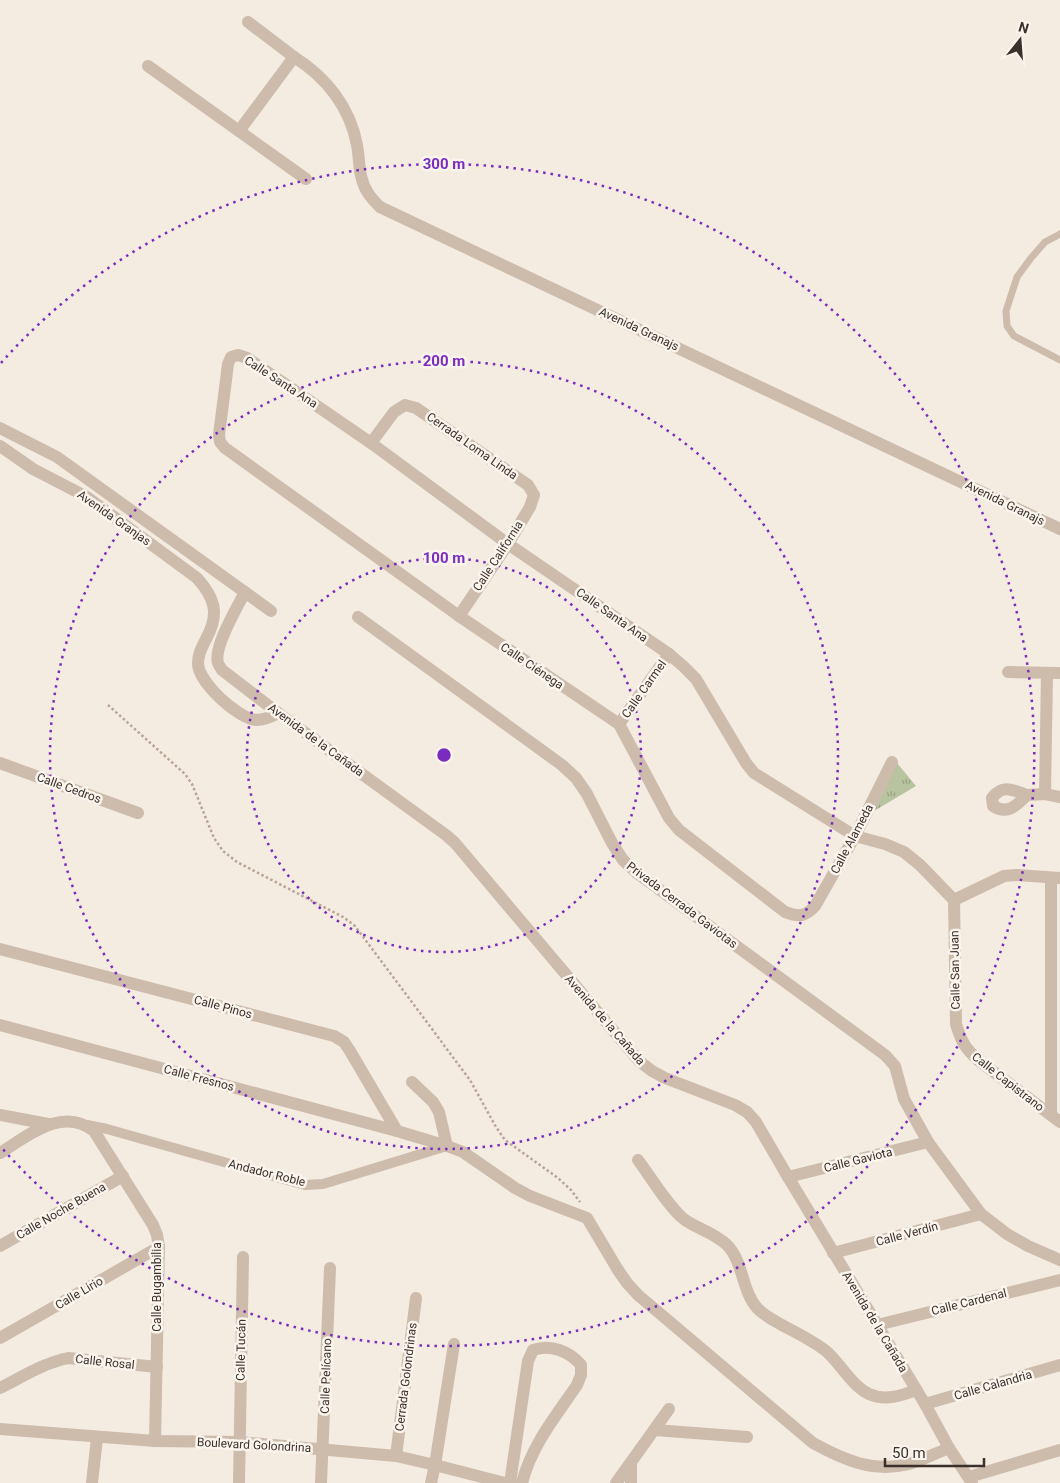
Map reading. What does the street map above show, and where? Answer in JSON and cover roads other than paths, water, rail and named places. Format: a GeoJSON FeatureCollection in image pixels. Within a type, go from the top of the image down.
{"type":"FeatureCollection","features":[{"type":"Feature","properties":{"kind":"street","name":"Avenida Granajs"},"geometry":{"type":"LineString","coordinates":[[248,22],[308,66],[332,88],[349,116],[357,144],[360,172],[367,192],[380,207],[1060,529]]}},
{"type":"Feature","properties":{"kind":"street"},"geometry":{"type":"LineString","coordinates":[[239,131],[294,57]]}},
{"type":"Feature","properties":{"kind":"street"},"geometry":{"type":"LineString","coordinates":[[148,66],[306,179]]}},
{"type":"Feature","properties":{"kind":"street","name":"Calle Santa Ana"},"geometry":{"type":"LineString","coordinates":[[220,442],[219,435],[228,364],[231,357],[238,355],[247,358],[371,443],[508,544],[669,654],[696,679],[746,763],[754,773],[855,836],[885,844],[904,852],[920,865],[954,900]]}},
{"type":"Feature","properties":{"kind":"street","name":"Cerrada Loma Linda"},"geometry":{"type":"LineString","coordinates":[[371,443],[394,412],[405,405],[416,408],[528,485],[534,495]]}},
{"type":"Feature","properties":{"kind":"street","name":"Avenida Granjas"},"geometry":{"type":"LineString","coordinates":[[0,428],[57,457],[272,611]]}},
{"type":"Feature","properties":{"kind":"street","name":"Calle Ciénega"},"geometry":{"type":"LineString","coordinates":[[220,442],[225,448],[459,616],[618,724],[669,818],[678,830],[785,912],[796,916],[808,914]]}},
{"type":"Feature","properties":{"kind":"street","name":"Avenida Granjas"},"geometry":{"type":"LineString","coordinates":[[0,446],[33,468],[88,497],[197,578],[208,590],[214,604],[217,634],[200,651],[198,663],[200,674],[208,685],[233,710],[243,716],[255,720],[267,719],[278,713]]}},
{"type":"Feature","properties":{"kind":"street"},"geometry":{"type":"LineString","coordinates":[[33,468],[44,449]]}},
{"type":"Feature","properties":{"kind":"street","name":"Calle California"},"geometry":{"type":"LineString","coordinates":[[459,616],[508,544],[530,507],[534,495]]}},
{"type":"Feature","properties":{"kind":"street","name":"Avenida de la Cañada"},"geometry":{"type":"LineString","coordinates":[[245,592],[217,634],[218,663],[222,670],[455,843],[639,1061],[652,1072],[735,1105],[747,1112],[763,1133],[925,1404],[949,1448],[970,1480]]}},
{"type":"Feature","properties":{"kind":"street","name":"Privada Cerrada Gaviotas"},"geometry":{"type":"LineString","coordinates":[[358,617],[562,765],[576,778],[587,794],[612,844],[623,860],[637,873],[885,1055],[895,1066],[904,1100],[928,1142],[981,1214],[1007,1234],[1028,1246],[1060,1260]]}},
{"type":"Feature","properties":{"kind":"street","name":"Calle Carmel"},"geometry":{"type":"LineString","coordinates":[[618,724],[669,654]]}},
{"type":"Feature","properties":{"kind":"street"},"geometry":{"type":"LineString","coordinates":[[1008,672],[1060,673]]}},
{"type":"Feature","properties":{"kind":"street"},"geometry":{"type":"LineString","coordinates":[[1044,794],[1047,673]]}},
{"type":"Feature","properties":{"kind":"street","name":"Calle Alameda"},"geometry":{"type":"LineString","coordinates":[[808,914],[815,906],[855,836],[892,762]]}},
{"type":"Feature","properties":{"kind":"street","name":"Calle Cedros"},"geometry":{"type":"LineString","coordinates":[[0,763],[138,813]]}},
{"type":"Feature","properties":{"kind":"street"},"geometry":{"type":"LineString","coordinates":[[1027,795],[1044,794],[1060,797]]}},
{"type":"Feature","properties":{"kind":"street"},"geometry":{"type":"LineString","coordinates":[[954,900],[1004,876],[1056,878],[1055,1118]]}},
{"type":"Feature","properties":{"kind":"street","name":"Calle San Juan"},"geometry":{"type":"LineString","coordinates":[[954,900],[956,1024],[960,1039]]}},
{"type":"Feature","properties":{"kind":"street","name":"Calle Pinos"},"geometry":{"type":"LineString","coordinates":[[0,949],[334,1036],[344,1042],[350,1051],[397,1131]]}},
{"type":"Feature","properties":{"kind":"street","name":"Calle Fresnos"},"geometry":{"type":"LineString","coordinates":[[0,1025],[397,1131],[464,1152],[515,1188],[530,1196],[587,1218],[627,1283],[638,1295],[813,1443],[835,1455],[859,1464],[885,1468],[910,1464],[949,1448]]}},
{"type":"Feature","properties":{"kind":"street","name":"Calle Capistrano"},"geometry":{"type":"LineString","coordinates":[[960,1039],[967,1050],[978,1060],[1055,1118]]}},
{"type":"Feature","properties":{"kind":"street"},"geometry":{"type":"LineString","coordinates":[[412,1082],[433,1102],[439,1112],[447,1146]]}},
{"type":"Feature","properties":{"kind":"street"},"geometry":{"type":"LineString","coordinates":[[0,1116],[48,1124],[75,1122],[86,1125]]}},
{"type":"Feature","properties":{"kind":"street"},"geometry":{"type":"LineString","coordinates":[[0,1153],[48,1124]]}},
{"type":"Feature","properties":{"kind":"street","name":"Andador Roble"},"geometry":{"type":"LineString","coordinates":[[86,1125],[305,1185],[323,1184],[447,1146]]}},
{"type":"Feature","properties":{"kind":"street","name":"Calle Bugambilia"},"geometry":{"type":"LineString","coordinates":[[86,1125],[94,1132],[123,1176],[153,1225],[157,1235],[159,1247],[155,1442]]}},
{"type":"Feature","properties":{"kind":"street","name":"Calle Gaviota"},"geometry":{"type":"LineString","coordinates":[[788,1177],[928,1142]]}},
{"type":"Feature","properties":{"kind":"street"},"geometry":{"type":"LineString","coordinates":[[638,1160],[675,1211],[685,1220],[718,1237],[727,1245],[734,1254],[749,1296],[758,1310],[827,1352],[868,1394],[897,1398],[916,1390]]}},
{"type":"Feature","properties":{"kind":"street","name":"Calle Noche Buena"},"geometry":{"type":"LineString","coordinates":[[0,1246],[123,1176]]}},
{"type":"Feature","properties":{"kind":"street","name":"Calle Verdín"},"geometry":{"type":"LineString","coordinates":[[833,1253],[981,1214]]}},
{"type":"Feature","properties":{"kind":"street","name":"Calle Lirio"},"geometry":{"type":"LineString","coordinates":[[0,1338],[159,1247]]}},
{"type":"Feature","properties":{"kind":"street","name":"Calle Tucán"},"geometry":{"type":"LineString","coordinates":[[239,1483],[243,1257]]}},
{"type":"Feature","properties":{"kind":"street","name":"Calle Pelícano"},"geometry":{"type":"LineString","coordinates":[[321,1483],[330,1268]]}},
{"type":"Feature","properties":{"kind":"street","name":"Calle Cardenal"},"geometry":{"type":"LineString","coordinates":[[877,1325],[1060,1280]]}},
{"type":"Feature","properties":{"kind":"street","name":"Cerrada Golondrinas"},"geometry":{"type":"LineString","coordinates":[[396,1456],[416,1298]]}},
{"type":"Feature","properties":{"kind":"street"},"geometry":{"type":"LineString","coordinates":[[431,1483],[436,1465],[454,1344]]}},
{"type":"Feature","properties":{"kind":"street"},"geometry":{"type":"LineString","coordinates":[[510,1483],[528,1360],[533,1350],[543,1347],[566,1352],[581,1365],[581,1375],[577,1385],[533,1451],[522,1483]]}},
{"type":"Feature","properties":{"kind":"street","name":"Calle Rosal"},"geometry":{"type":"LineString","coordinates":[[0,1388],[46,1364],[68,1358],[157,1367]]}},
{"type":"Feature","properties":{"kind":"street","name":"Calle Calandria"},"geometry":{"type":"LineString","coordinates":[[925,1404],[1060,1365]]}},
{"type":"Feature","properties":{"kind":"street"},"geometry":{"type":"LineString","coordinates":[[616,1483],[669,1409]]}},
{"type":"Feature","properties":{"kind":"street","name":"Boulevard Golondrina"},"geometry":{"type":"LineString","coordinates":[[0,1429],[155,1442],[240,1442],[323,1448],[396,1456],[505,1483]]}},
{"type":"Feature","properties":{"kind":"street"},"geometry":{"type":"LineString","coordinates":[[655,1430],[747,1437]]}},
{"type":"Feature","properties":{"kind":"street"},"geometry":{"type":"LineString","coordinates":[[92,1483],[97,1438]]}},
{"type":"Feature","properties":{"kind":"street"},"geometry":{"type":"LineString","coordinates":[[970,1480],[1060,1450]]}},
{"type":"Feature","properties":{"kind":"street"},"geometry":{"type":"LineString","coordinates":[[631,1464],[631,1483]]}},
{"type":"Feature","properties":{"kind":"lane"},"geometry":{"type":"LineString","coordinates":[[1060,234],[1045,242],[1017,277],[1006,311],[1007,326],[1014,336],[1060,360]]}}]}
